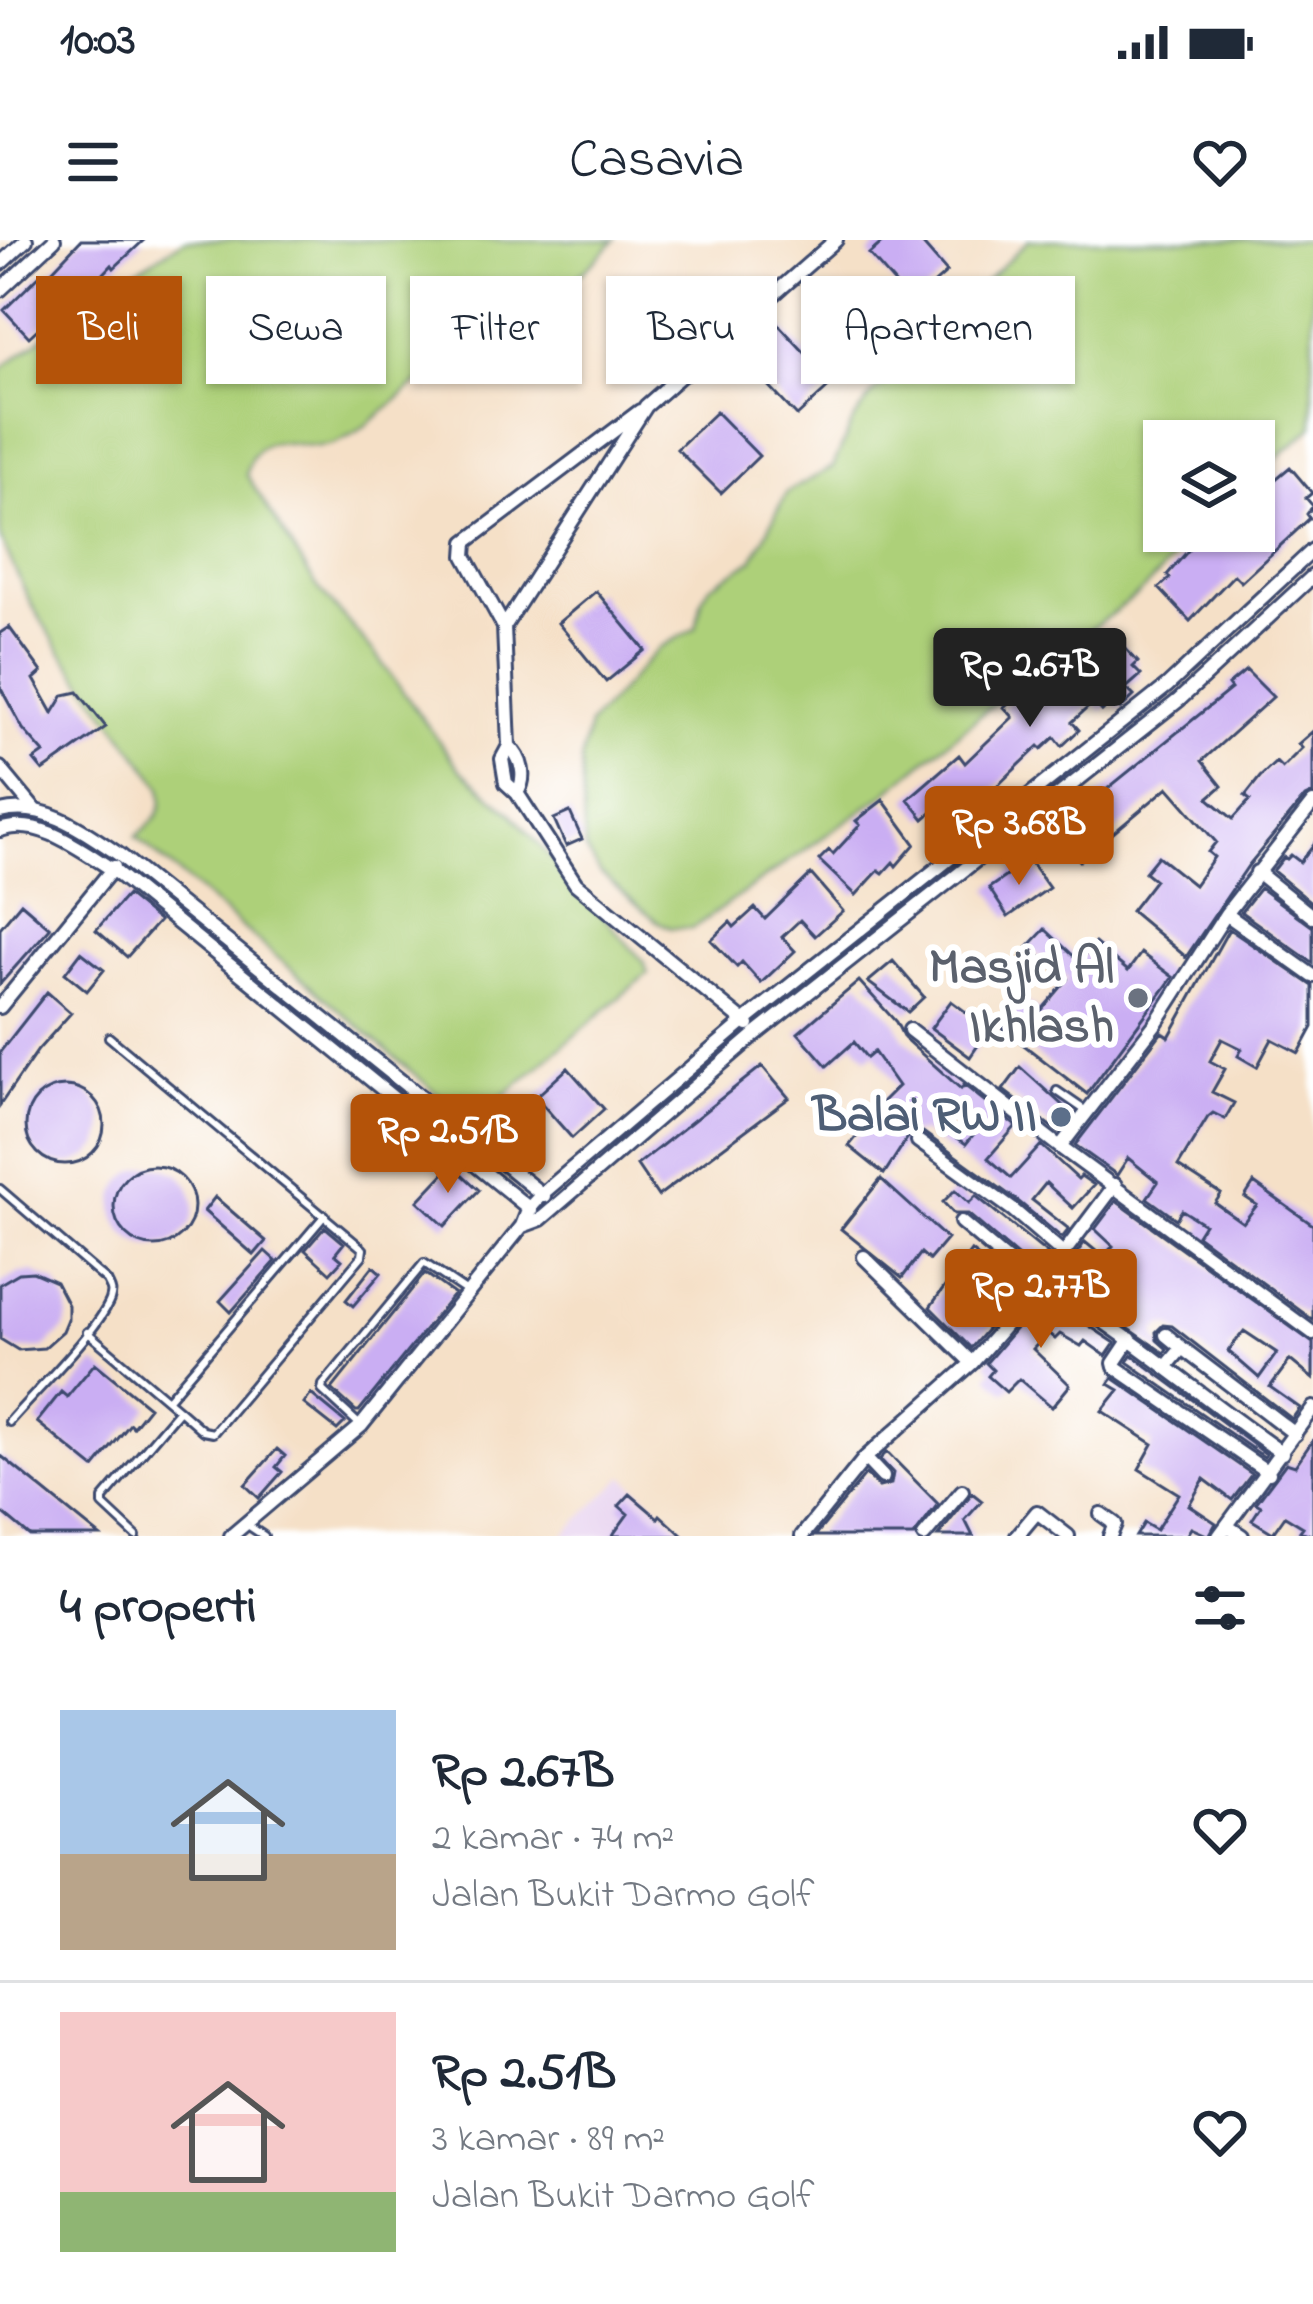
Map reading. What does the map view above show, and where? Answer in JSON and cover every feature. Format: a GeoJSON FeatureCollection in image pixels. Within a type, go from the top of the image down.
{"type":"FeatureCollection","features":[{"type":"Feature","properties":{"kind":"street"},"geometry":{"type":"LineString","coordinates":[[0,264],[26,240]]}},
{"type":"Feature","properties":{"kind":"street"},"geometry":{"type":"LineString","coordinates":[[0,290],[54,240]]}},
{"type":"Feature","properties":{"kind":"street"},"geometry":{"type":"LineString","coordinates":[[756,1034],[577,884],[506,783],[502,759],[509,746],[504,627],[465,556],[466,542],[646,406],[836,240]]}},
{"type":"Feature","properties":{"kind":"street"},"geometry":{"type":"LineString","coordinates":[[504,627],[646,406]]}},
{"type":"Feature","properties":{"kind":"street"},"geometry":{"type":"LineString","coordinates":[[231,1536],[362,1426],[470,1294],[542,1193],[745,1021],[1167,686],[1313,550]]}},
{"type":"Feature","properties":{"kind":"street"},"geometry":{"type":"LineString","coordinates":[[522,1226],[541,1219],[756,1034],[1179,700],[1313,576]]}},
{"type":"Feature","properties":{"kind":"street"},"geometry":{"type":"LineString","coordinates":[[0,768],[34,809]]}},
{"type":"Feature","properties":{"kind":"street"},"geometry":{"type":"LineString","coordinates":[[1060,1147],[1156,1023],[1226,914],[1313,803]]}},
{"type":"Feature","properties":{"kind":"street"},"geometry":{"type":"LineString","coordinates":[[0,812],[34,809],[67,822],[121,856],[555,1206]]}},
{"type":"Feature","properties":{"kind":"street"},"geometry":{"type":"LineString","coordinates":[[0,830],[27,826],[39,830],[112,870],[541,1219]]}},
{"type":"Feature","properties":{"kind":"street"},"geometry":{"type":"LineString","coordinates":[[0,1006],[121,856]]}},
{"type":"Feature","properties":{"kind":"street"},"geometry":{"type":"LineString","coordinates":[[1258,872],[1313,916]]}},
{"type":"Feature","properties":{"kind":"street"},"geometry":{"type":"LineString","coordinates":[[1226,914],[1313,976]]}},
{"type":"Feature","properties":{"kind":"street"},"geometry":{"type":"LineString","coordinates":[[910,1030],[1313,1333]]}},
{"type":"Feature","properties":{"kind":"street"},"geometry":{"type":"LineString","coordinates":[[918,1141],[1063,1253]]}},
{"type":"Feature","properties":{"kind":"street"},"geometry":{"type":"LineString","coordinates":[[802,1536],[865,1458],[972,1364],[1040,1285],[1115,1185]]}},
{"type":"Feature","properties":{"kind":"street"},"geometry":{"type":"LineString","coordinates":[[961,1222],[1040,1285],[1130,1340],[1282,1453]]}},
{"type":"Feature","properties":{"kind":"street"},"geometry":{"type":"LineString","coordinates":[[864,1257],[972,1364]]}},
{"type":"Feature","properties":{"kind":"street"},"geometry":{"type":"LineString","coordinates":[[1166,1335],[1295,1434]]}},
{"type":"Feature","properties":{"kind":"street"},"geometry":{"type":"LineString","coordinates":[[1130,1340],[1115,1367],[1269,1473]]}},
{"type":"Feature","properties":{"kind":"street"},"geometry":{"type":"LineString","coordinates":[[1166,1367],[1182,1348]]}},
{"type":"Feature","properties":{"kind":"street"},"geometry":{"type":"LineString","coordinates":[[1242,1536],[1223,1531],[1313,1408]]}},
{"type":"Feature","properties":{"kind":"street"},"geometry":{"type":"LineString","coordinates":[[865,1458],[883,1477]]}},
{"type":"Feature","properties":{"kind":"street"},"geometry":{"type":"LineString","coordinates":[[924,1536],[962,1491]]}},
{"type":"Feature","properties":{"kind":"street"},"geometry":{"type":"LineString","coordinates":[[1017,1536],[1033,1514],[1040,1513],[1068,1536]]}},
{"type":"Feature","properties":{"kind":"street"},"geometry":{"type":"LineString","coordinates":[[1101,1514],[1114,1524],[1110,1536]]}},
{"type":"Feature","properties":{"kind":"lane"},"geometry":{"type":"LineString","coordinates":[[87,1332],[203,1431],[213,1433],[362,1256],[362,1245],[109,1037]]}},
{"type":"Feature","properties":{"kind":"lane"},"geometry":{"type":"LineString","coordinates":[[1057,1091],[1086,1112]]}},
{"type":"Feature","properties":{"kind":"lane"},"geometry":{"type":"LineString","coordinates":[[0,1189],[107,1281],[112,1292],[87,1332],[9,1422]]}},
{"type":"Feature","properties":{"kind":"lane"},"geometry":{"type":"LineString","coordinates":[[168,1399],[325,1215]]}},
{"type":"Feature","properties":{"kind":"lane"},"geometry":{"type":"LineString","coordinates":[[362,1426],[322,1390],[337,1367],[424,1263],[470,1294]]}},
{"type":"Feature","properties":{"kind":"lane"},"geometry":{"type":"LineString","coordinates":[[136,1536],[103,1499],[179,1409]]}},
{"type":"Feature","properties":{"kind":"lane"},"geometry":{"type":"LineString","coordinates":[[246,1524],[264,1536]]}},
{"type":"Feature","properties":{"kind":"shaded area"},"geometry":{"type":"Polygon","coordinates":[[[624,1476],[691,1536],[562,1536],[624,1476]]]}},
{"type":"Feature","properties":{"kind":"green space"},"geometry":{"type":"Polygon","coordinates":[[[184,240],[615,240],[578,276],[410,276],[410,384],[418,384],[338,442],[261,447],[246,474],[316,585],[376,655],[460,770],[511,813],[643,961],[648,973],[472,1123],[136,837],[158,815],[161,786],[61,652],[30,602],[0,538],[0,369],[36,343],[36,384],[182,384],[182,276],[128,276],[184,240]]]}},
{"type":"Feature","properties":{"kind":"green space"},"geometry":{"type":"Polygon","coordinates":[[[1029,240],[1313,240],[1313,427],[1275,460],[1275,420],[1143,420],[1143,552],[1180,552],[1141,592],[1030,674],[882,796],[693,928],[671,928],[657,921],[601,874],[585,848],[581,761],[589,725],[659,648],[696,628],[710,586],[753,560],[787,492],[833,467],[853,421],[885,384],[1075,384],[1075,276],[992,276],[1029,240]]]}},
{"type":"Feature","properties":{"kind":"building"},"geometry":{"type":"Polygon","coordinates":[[[81,240],[144,240],[102,276],[47,276],[81,240]]]}},
{"type":"Feature","properties":{"kind":"building"},"geometry":{"type":"Polygon","coordinates":[[[885,240],[919,240],[947,272],[942,276],[888,276],[869,254],[885,240]]]}},
{"type":"Feature","properties":{"kind":"building"},"geometry":{"type":"Polygon","coordinates":[[[36,279],[36,330],[29,337],[4,310],[36,279]]]}},
{"type":"Feature","properties":{"kind":"building"},"geometry":{"type":"Polygon","coordinates":[[[777,325],[801,349],[801,384],[832,384],[797,416],[767,384],[777,384],[777,325]]]}},
{"type":"Feature","properties":{"kind":"building"},"geometry":{"type":"Polygon","coordinates":[[[716,412],[759,456],[721,493],[677,449],[716,412]]]}},
{"type":"Feature","properties":{"kind":"building"},"geometry":{"type":"Polygon","coordinates":[[[1290,467],[1312,493],[1306,498],[1313,506],[1307,514],[1310,518],[1275,550],[1275,480],[1290,467]]]}},
{"type":"Feature","properties":{"kind":"building"},"geometry":{"type":"Polygon","coordinates":[[[1187,552],[1273,552],[1241,582],[1234,575],[1190,621],[1159,588],[1170,578],[1167,575],[1187,552]]]}},
{"type":"Feature","properties":{"kind":"building"},"geometry":{"type":"Polygon","coordinates":[[[596,591],[645,650],[606,682],[558,623],[596,591]]]}},
{"type":"Feature","properties":{"kind":"building"},"geometry":{"type":"Polygon","coordinates":[[[9,627],[42,672],[34,679],[53,713],[64,695],[78,692],[106,727],[43,771],[34,760],[44,753],[23,729],[0,687],[0,633],[9,627]]]}},
{"type":"Feature","properties":{"kind":"building"},"geometry":{"type":"Polygon","coordinates":[[[1108,630],[1138,662],[1133,667],[1141,675],[1126,688],[1134,696],[1120,709],[1113,701],[1102,711],[1094,702],[1072,722],[1079,730],[1062,746],[1055,737],[1042,749],[1039,746],[991,792],[1000,803],[964,834],[939,806],[924,819],[908,799],[959,755],[965,763],[1013,717],[1004,707],[1050,665],[1059,675],[1108,630]]]}},
{"type":"Feature","properties":{"kind":"building"},"geometry":{"type":"Polygon","coordinates":[[[1246,670],[1273,697],[1202,761],[1222,786],[1208,798],[1233,819],[1250,800],[1245,796],[1260,777],[1276,762],[1282,768],[1313,731],[1313,793],[1248,866],[1186,957],[1131,911],[1155,880],[1145,872],[1158,856],[1194,885],[1214,857],[1208,852],[1216,842],[1168,787],[1080,861],[1059,837],[1094,806],[1091,802],[1231,689],[1228,685],[1246,670]]]}},
{"type":"Feature","properties":{"kind":"building"},"geometry":{"type":"Polygon","coordinates":[[[883,800],[915,844],[896,866],[893,862],[883,873],[879,870],[856,895],[819,860],[829,850],[833,854],[860,825],[856,821],[883,800]]]}},
{"type":"Feature","properties":{"kind":"building"},"geometry":{"type":"Polygon","coordinates":[[[570,812],[582,839],[566,846],[554,819],[570,812]]]}},
{"type":"Feature","properties":{"kind":"building"},"geometry":{"type":"Polygon","coordinates":[[[1313,845],[1313,904],[1273,871],[1284,857],[1291,855],[1300,862],[1313,845]]]}},
{"type":"Feature","properties":{"kind":"building"},"geometry":{"type":"Polygon","coordinates":[[[1029,860],[1049,888],[1008,917],[989,888],[1029,860]]]}},
{"type":"Feature","properties":{"kind":"building"},"geometry":{"type":"Polygon","coordinates":[[[811,874],[843,911],[815,936],[800,920],[782,937],[795,951],[761,983],[711,940],[755,908],[765,919],[811,874]]]}},
{"type":"Feature","properties":{"kind":"building"},"geometry":{"type":"Polygon","coordinates":[[[1260,888],[1313,927],[1313,963],[1241,912],[1260,888]]]}},
{"type":"Feature","properties":{"kind":"building"},"geometry":{"type":"Polygon","coordinates":[[[127,895],[159,921],[127,957],[96,930],[127,895]]]}},
{"type":"Feature","properties":{"kind":"building"},"geometry":{"type":"Polygon","coordinates":[[[21,903],[50,928],[0,984],[0,928],[21,903]]]}},
{"type":"Feature","properties":{"kind":"building"},"geometry":{"type":"Polygon","coordinates":[[[1045,929],[1079,961],[1095,943],[1128,971],[1141,953],[1173,977],[1087,1094],[1002,1028],[1023,1000],[1040,1012],[1068,979],[1028,947],[1045,929]]]}},
{"type":"Feature","properties":{"kind":"building"},"geometry":{"type":"Polygon","coordinates":[[[1229,929],[1313,986],[1313,1027],[1299,1053],[1272,1039],[1257,1067],[1238,1056],[1242,1049],[1222,1039],[1210,1061],[1225,1069],[1212,1092],[1234,1103],[1225,1119],[1213,1113],[1208,1117],[1178,1166],[1221,1194],[1215,1203],[1243,1223],[1257,1205],[1245,1197],[1254,1183],[1313,1225],[1313,1320],[1197,1235],[1204,1224],[1182,1210],[1176,1219],[1147,1198],[1158,1182],[1128,1158],[1117,1175],[1075,1145],[1162,1032],[1169,1037],[1229,929]]]}},
{"type":"Feature","properties":{"kind":"building"},"geometry":{"type":"Polygon","coordinates":[[[81,952],[104,970],[87,991],[65,973],[81,952]]]}},
{"type":"Feature","properties":{"kind":"building"},"geometry":{"type":"Polygon","coordinates":[[[893,961],[924,997],[908,1012],[868,982],[893,961]]]}},
{"type":"Feature","properties":{"kind":"building"},"geometry":{"type":"Polygon","coordinates":[[[859,981],[896,1022],[904,1038],[961,1089],[964,1085],[1016,1126],[988,1158],[1011,1178],[1041,1145],[1078,1179],[1081,1176],[1094,1185],[1073,1208],[1046,1183],[1032,1200],[1069,1229],[1062,1238],[923,1132],[910,1134],[884,1174],[849,1146],[868,1123],[861,1117],[875,1100],[880,1104],[898,1086],[874,1052],[867,1058],[854,1042],[827,1066],[798,1033],[859,981]],[[960,1107],[941,1126],[966,1144],[981,1125],[960,1107]]]}},
{"type":"Feature","properties":{"kind":"building"},"geometry":{"type":"Polygon","coordinates":[[[47,992],[71,1013],[0,1105],[0,1052],[47,992]]]}},
{"type":"Feature","properties":{"kind":"building"},"geometry":{"type":"Polygon","coordinates":[[[951,1001],[989,1029],[970,1057],[931,1028],[951,1001]]]}},
{"type":"Feature","properties":{"kind":"building"},"geometry":{"type":"Polygon","coordinates":[[[762,1066],[789,1098],[658,1196],[637,1165],[762,1066]]]}},
{"type":"Feature","properties":{"kind":"building"},"geometry":{"type":"Polygon","coordinates":[[[1020,1067],[1072,1114],[1058,1132],[1003,1090],[1020,1067]]]}},
{"type":"Feature","properties":{"kind":"building"},"geometry":{"type":"Polygon","coordinates":[[[568,1068],[604,1109],[572,1138],[536,1097],[568,1068]]]}},
{"type":"Feature","properties":{"kind":"building"},"geometry":{"type":"Polygon","coordinates":[[[65,1086],[93,1097],[104,1125],[93,1153],[65,1164],[37,1153],[26,1125],[37,1097],[65,1086]]]}},
{"type":"Feature","properties":{"kind":"building"},"geometry":{"type":"Polygon","coordinates":[[[452,1165],[479,1190],[445,1226],[418,1201],[452,1165]]]}},
{"type":"Feature","properties":{"kind":"building"},"geometry":{"type":"Polygon","coordinates":[[[154,1166],[182,1178],[194,1206],[182,1234],[154,1246],[126,1234],[114,1206],[126,1178],[154,1166]]]}},
{"type":"Feature","properties":{"kind":"building"},"geometry":{"type":"Polygon","coordinates":[[[881,1179],[947,1239],[929,1260],[921,1253],[902,1278],[841,1229],[881,1179]]]}},
{"type":"Feature","properties":{"kind":"building"},"geometry":{"type":"Polygon","coordinates":[[[955,1190],[969,1203],[976,1196],[1049,1255],[1036,1272],[968,1214],[954,1214],[943,1202],[955,1190]]]}},
{"type":"Feature","properties":{"kind":"building"},"geometry":{"type":"Polygon","coordinates":[[[215,1197],[266,1241],[254,1255],[204,1211],[215,1197]]]}},
{"type":"Feature","properties":{"kind":"building"},"geometry":{"type":"Polygon","coordinates":[[[1116,1201],[1313,1343],[1313,1379],[1290,1360],[1270,1387],[1300,1408],[1292,1419],[1172,1326],[1163,1325],[1156,1332],[1167,1349],[1164,1353],[1057,1279],[1085,1242],[1103,1257],[1113,1246],[1095,1229],[1116,1201]],[[1244,1331],[1228,1351],[1259,1378],[1277,1353],[1244,1331]]]}},
{"type":"Feature","properties":{"kind":"building"},"geometry":{"type":"Polygon","coordinates":[[[325,1227],[344,1243],[335,1254],[342,1260],[330,1273],[305,1250],[325,1227]]]}},
{"type":"Feature","properties":{"kind":"building"},"geometry":{"type":"Polygon","coordinates":[[[265,1251],[276,1261],[231,1312],[220,1301],[265,1251]]]}},
{"type":"Feature","properties":{"kind":"building"},"geometry":{"type":"Polygon","coordinates":[[[971,1251],[1023,1288],[971,1348],[930,1307],[971,1251]]]}},
{"type":"Feature","properties":{"kind":"building"},"geometry":{"type":"Polygon","coordinates":[[[373,1266],[381,1273],[353,1306],[346,1300],[373,1266]]]}},
{"type":"Feature","properties":{"kind":"building"},"geometry":{"type":"Polygon","coordinates":[[[33,1272],[56,1282],[68,1305],[68,1319],[63,1331],[44,1348],[18,1350],[0,1339],[0,1284],[19,1273],[33,1272]]]}},
{"type":"Feature","properties":{"kind":"building"},"geometry":{"type":"Polygon","coordinates":[[[425,1273],[454,1294],[356,1411],[332,1389],[425,1273]]]}},
{"type":"Feature","properties":{"kind":"building"},"geometry":{"type":"Polygon","coordinates":[[[1044,1296],[1115,1343],[1106,1356],[1085,1341],[1081,1346],[1048,1333],[1033,1349],[1070,1385],[1052,1407],[1019,1379],[1006,1392],[988,1376],[993,1370],[986,1363],[1044,1296]]]}},
{"type":"Feature","properties":{"kind":"building"},"geometry":{"type":"Polygon","coordinates":[[[1132,1355],[1266,1454],[1264,1457],[1127,1362],[1132,1355]]]}},
{"type":"Feature","properties":{"kind":"building"},"geometry":{"type":"Polygon","coordinates":[[[95,1363],[149,1407],[94,1468],[37,1422],[61,1392],[67,1397],[95,1363]]]}},
{"type":"Feature","properties":{"kind":"building"},"geometry":{"type":"Polygon","coordinates":[[[1113,1378],[1252,1474],[1232,1500],[1204,1479],[1189,1505],[1216,1523],[1209,1536],[1191,1528],[1186,1536],[1136,1536],[1144,1523],[1156,1530],[1179,1494],[1139,1469],[1153,1444],[1102,1411],[1119,1390],[1109,1384],[1113,1378]]]}},
{"type":"Feature","properties":{"kind":"building"},"geometry":{"type":"Polygon","coordinates":[[[311,1394],[345,1422],[337,1430],[304,1404],[311,1394]]]}},
{"type":"Feature","properties":{"kind":"building"},"geometry":{"type":"Polygon","coordinates":[[[1313,1440],[1313,1536],[1285,1516],[1273,1533],[1252,1520],[1261,1506],[1256,1503],[1286,1463],[1295,1466],[1313,1440]]]}},
{"type":"Feature","properties":{"kind":"building"},"geometry":{"type":"Polygon","coordinates":[[[277,1449],[285,1456],[276,1467],[282,1472],[259,1498],[245,1485],[277,1449]]]}},
{"type":"Feature","properties":{"kind":"building"},"geometry":{"type":"Polygon","coordinates":[[[887,1452],[938,1504],[914,1536],[815,1536],[866,1474],[879,1487],[891,1484],[893,1473],[880,1459],[887,1452]]]}},
{"type":"Feature","properties":{"kind":"building"},"geometry":{"type":"Polygon","coordinates":[[[0,1455],[100,1536],[30,1536],[0,1511],[0,1455]]]}},
{"type":"Feature","properties":{"kind":"building"},"geometry":{"type":"Polygon","coordinates":[[[972,1493],[982,1501],[965,1520],[973,1536],[938,1536],[972,1493]]]}},
{"type":"Feature","properties":{"kind":"building"},"geometry":{"type":"Polygon","coordinates":[[[630,1494],[683,1536],[612,1536],[628,1514],[619,1506],[630,1494]]]}},
{"type":"Feature","properties":{"kind":"place","name":"Masjid Al Ikhlash"},"geometry":{"type":"Point","coordinates":[1138,998]}},
{"type":"Feature","properties":{"kind":"place","name":"Balai RW II"},"geometry":{"type":"Point","coordinates":[1061,1117]}}]}
